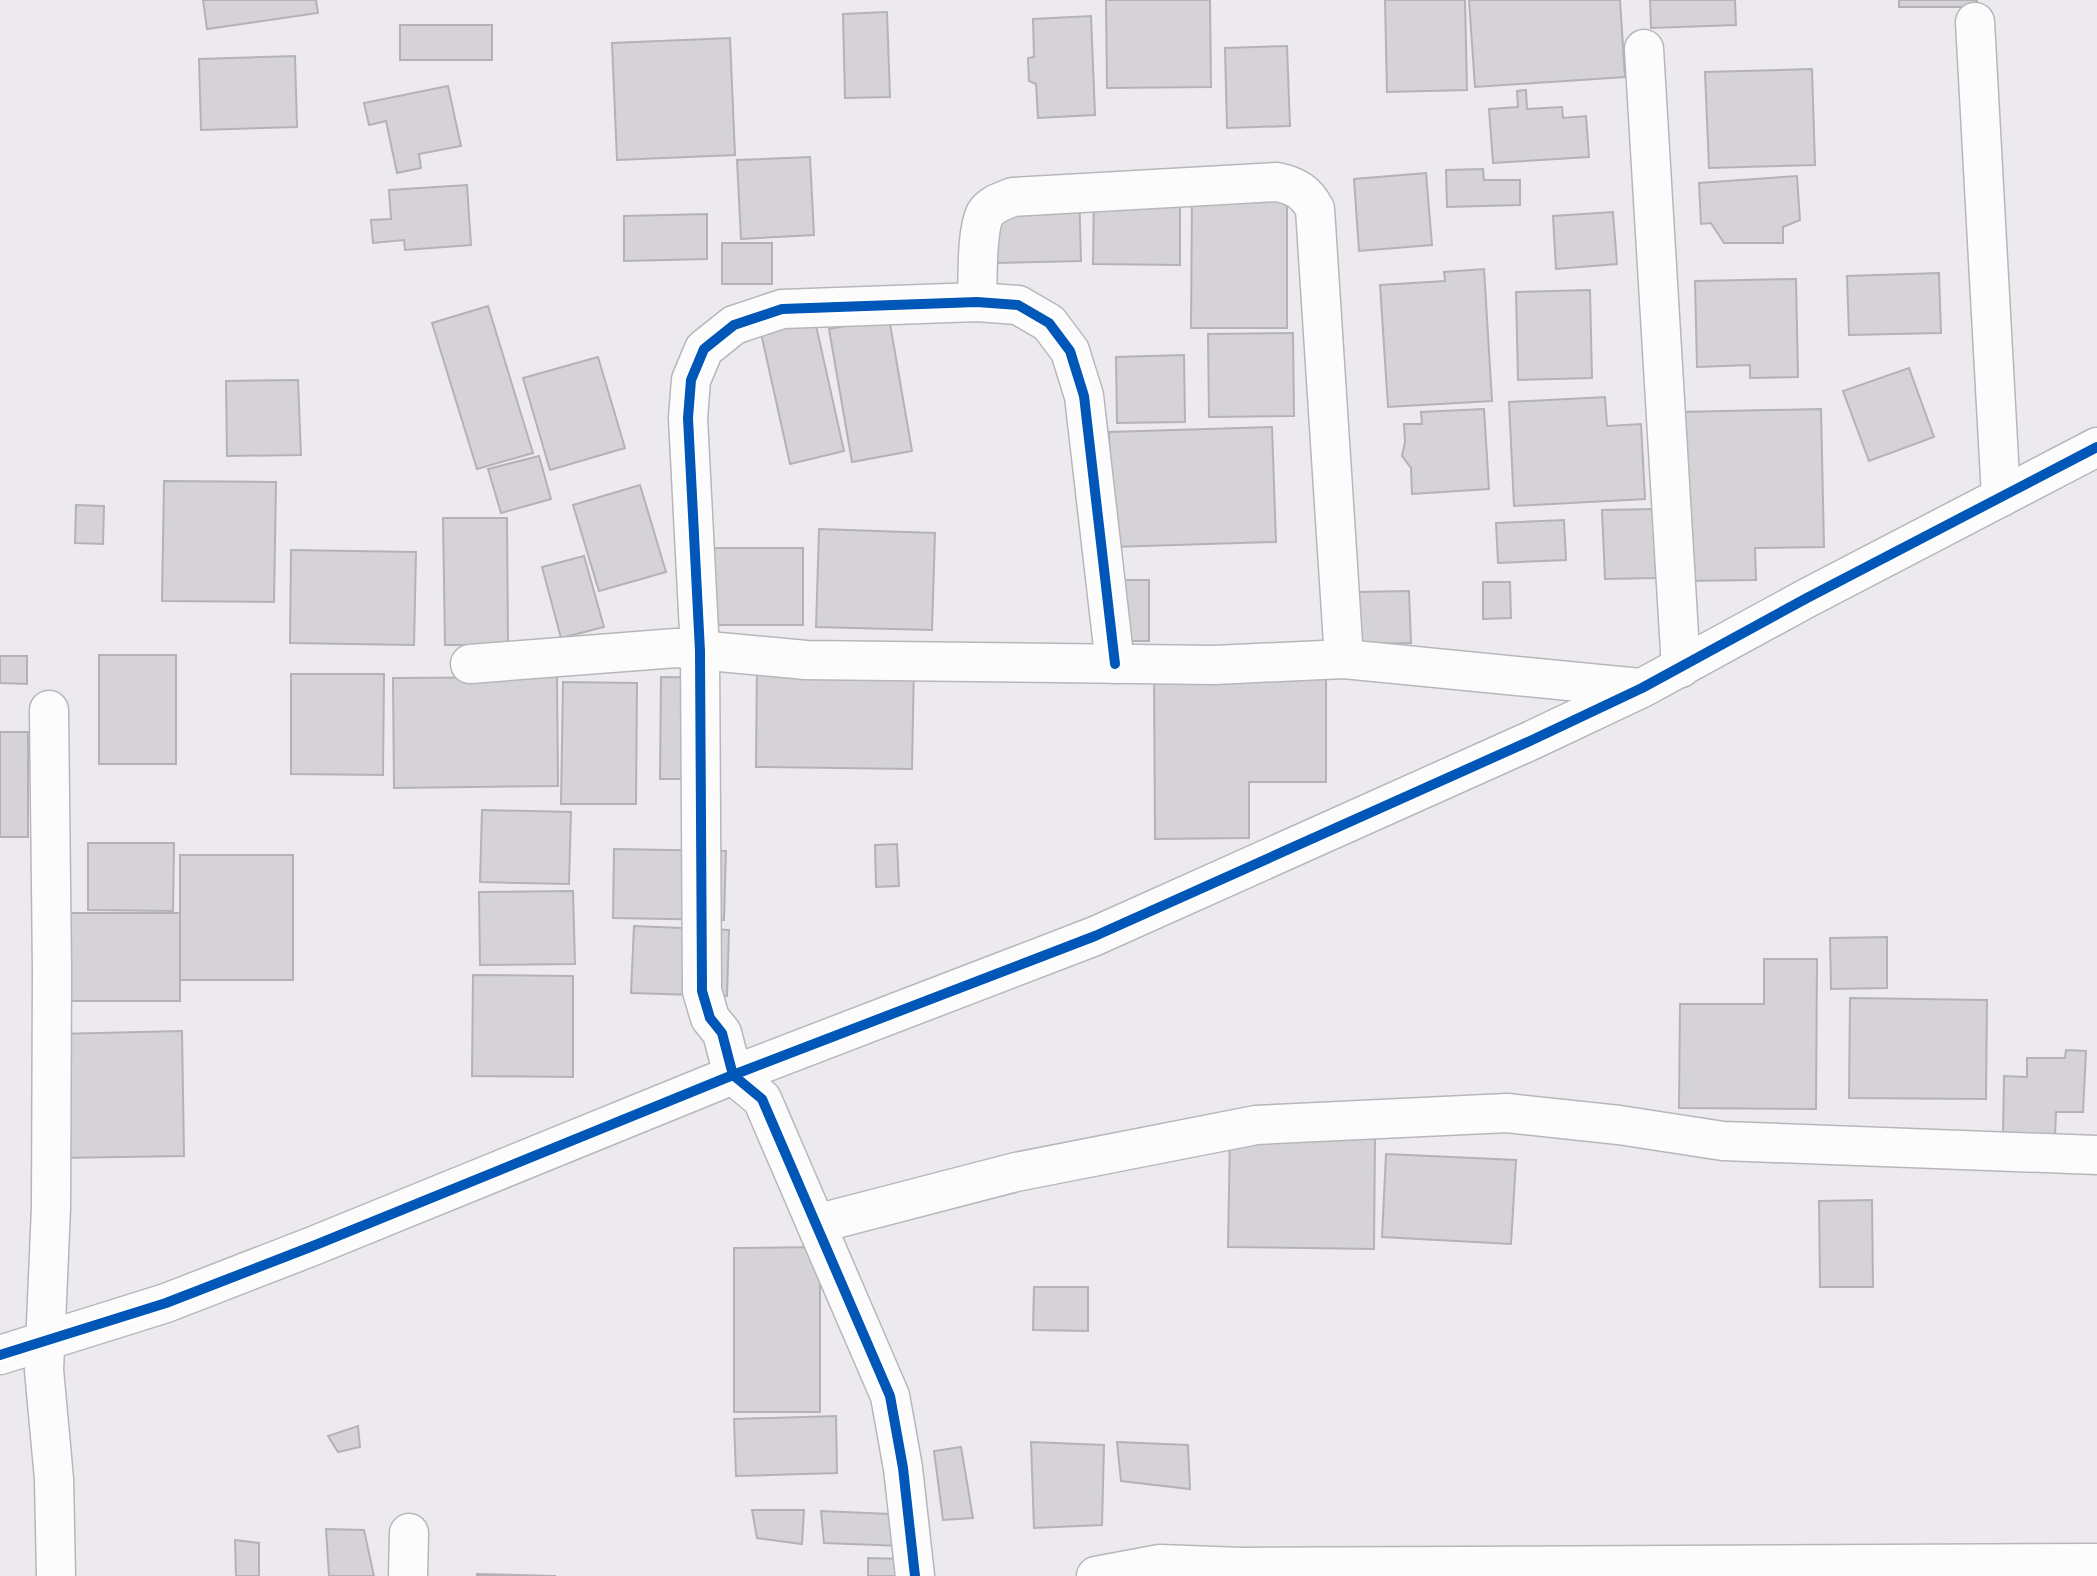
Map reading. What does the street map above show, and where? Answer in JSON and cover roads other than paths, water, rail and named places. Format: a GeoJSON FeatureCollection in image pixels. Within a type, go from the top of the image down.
{"type":"FeatureCollection","features":[{"type":"Feature","properties":{"kind":"street"},"geometry":{"type":"LineString","coordinates":[[1975,22],[2001,497]]}},
{"type":"Feature","properties":{"kind":"street"},"geometry":{"type":"LineString","coordinates":[[1644,49],[1681,668]]}},
{"type":"Feature","properties":{"kind":"street"},"geometry":{"type":"LineString","coordinates":[[976,302],[980,230],[985,213],[996,203],[1013,197],[1277,182],[1308,194],[1315,209],[1344,659]]}},
{"type":"Feature","properties":{"kind":"street"},"geometry":{"type":"LineString","coordinates":[[915,1576],[903,1468],[890,1396],[762,1099],[733,1075],[722,1033],[710,1018],[702,991],[700,651],[688,418],[691,380],[704,349],[734,324],[782,309],[976,302],[1018,305],[1049,323],[1070,351],[1084,396],[1115,664]]}},
{"type":"Feature","properties":{"kind":"street"},"geometry":{"type":"LineString","coordinates":[[0,1355],[166,1303],[733,1075],[1095,936],[1506,752],[1642,688],[1807,598],[2097,447]]}},
{"type":"Feature","properties":{"kind":"street"},"geometry":{"type":"LineString","coordinates":[[470,664],[676,648],[806,660],[1214,665],[1344,659],[1642,688]]}},
{"type":"Feature","properties":{"kind":"street"},"geometry":{"type":"LineString","coordinates":[[48,710],[52,971],[51,1194],[44,1370],[54,1479],[56,1576]]}},
{"type":"Feature","properties":{"kind":"street"},"geometry":{"type":"LineString","coordinates":[[816,1224],[1016,1172],[1256,1125],[1507,1113],[1619,1125],[1723,1141],[2097,1155]]}},
{"type":"Feature","properties":{"kind":"street"},"geometry":{"type":"LineString","coordinates":[[408,1576],[409,1533]]}},
{"type":"Feature","properties":{"kind":"street"},"geometry":{"type":"LineString","coordinates":[[1096,1576],[1160,1564],[1242,1567],[2097,1563]]}}]}
